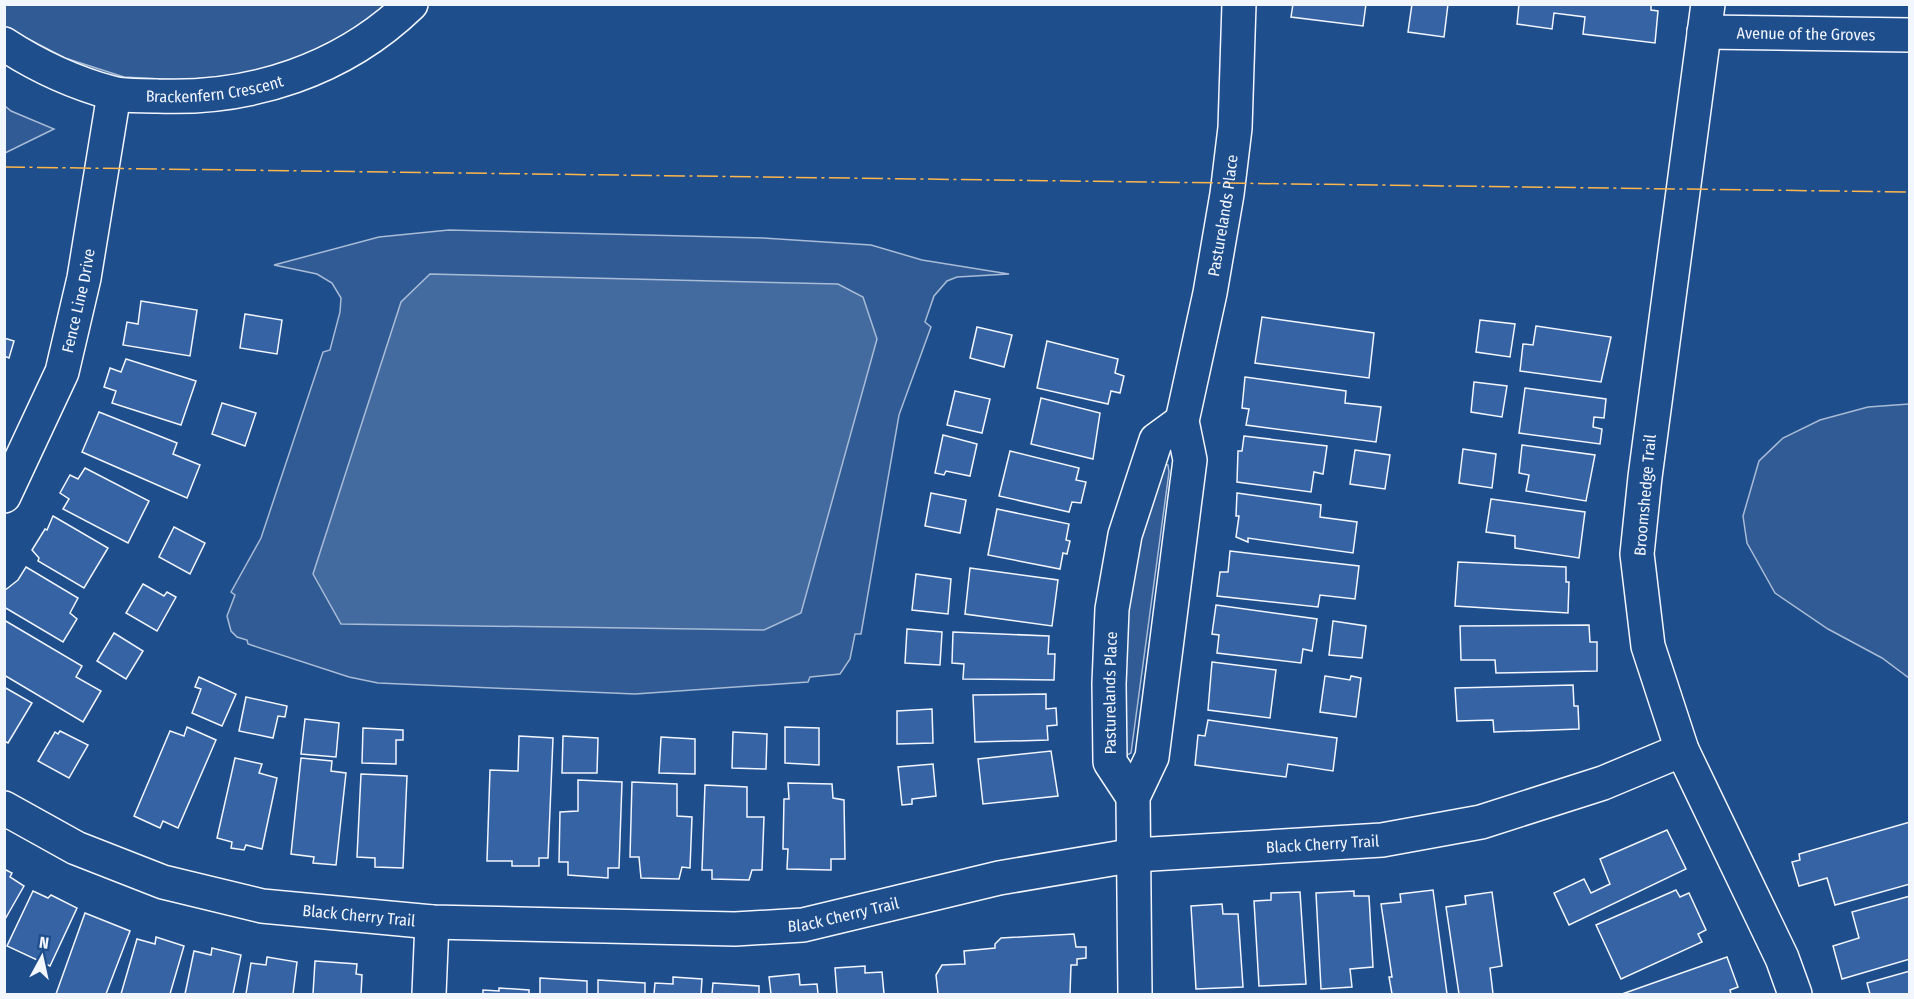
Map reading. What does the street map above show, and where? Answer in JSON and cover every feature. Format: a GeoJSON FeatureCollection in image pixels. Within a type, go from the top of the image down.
{"type":"FeatureCollection","features":[{"type":"Feature","properties":{"kind":"street","name":"Brackenfern Crescent"},"geometry":{"type":"LineString","coordinates":[[4,44],[55,72],[114,94],[187,97],[247,90],[290,79],[339,58],[385,30],[411,4]]}},
{"type":"Feature","properties":{"kind":"street","name":"Pasturelands Place"},"geometry":{"type":"LineString","coordinates":[[1135,994],[1133,797],[1152,757],[1190,460],[1182,421],[1210,293],[1227,194],[1235,128],[1236,5]]}},
{"type":"Feature","properties":{"kind":"street","name":"Avenue of the Groves"},"geometry":{"type":"LineString","coordinates":[[1706,18],[1910,35]]}},
{"type":"Feature","properties":{"kind":"street","name":"Broomshedge Trail"},"geometry":{"type":"LineString","coordinates":[[1706,18],[1645,477],[1638,554],[1648,646],[1682,750],[1782,958],[1795,994]]}},
{"type":"Feature","properties":{"kind":"street","name":"Fence Line Drive"},"geometry":{"type":"LineString","coordinates":[[4,496],[62,372],[84,278],[114,94]]}},
{"type":"Feature","properties":{"kind":"street","name":"Pasturelands Place"},"geometry":{"type":"LineString","coordinates":[[1133,797],[1110,762],[1109,684],[1112,609],[1125,535],[1156,440],[1182,421]]}},
{"type":"Feature","properties":{"kind":"street","name":"Black Cherry Trail"},"geometry":{"type":"LineString","coordinates":[[4,808],[76,848],[163,882],[262,906],[432,922],[735,929],[803,925],[999,878],[1135,855],[1382,840],[1481,822],[1603,783],[1682,750]]}},
{"type":"Feature","properties":{"kind":"street"},"geometry":{"type":"LineString","coordinates":[[429,994],[432,922]]}},
{"type":"Feature","properties":{"kind":"shaded area"},"geometry":{"type":"Polygon","coordinates":[[[4,5],[388,5],[340,38],[293,60],[239,75],[181,80],[124,77],[65,58],[5,27],[4,5]]]}},
{"type":"Feature","properties":{"kind":"shaded area"},"geometry":{"type":"Polygon","coordinates":[[[5,106],[11,111],[54,129],[5,153],[5,106]]]}},
{"type":"Feature","properties":{"kind":"shaded area"},"geometry":{"type":"Polygon","coordinates":[[[449,230],[763,238],[871,245],[922,260],[1009,274],[957,277],[947,281],[934,296],[925,322],[931,327],[899,415],[861,634],[855,634],[850,659],[840,674],[810,677],[808,682],[635,694],[378,683],[349,677],[248,644],[247,640],[237,637],[231,631],[227,616],[235,595],[231,592],[261,538],[323,352],[330,350],[340,312],[341,298],[332,283],[317,274],[274,265],[379,237],[449,230]]]}},
{"type":"Feature","properties":{"kind":"shaded area"},"geometry":{"type":"Polygon","coordinates":[[[430,274],[838,284],[863,297],[877,339],[801,613],[764,630],[341,624],[313,574],[401,302],[430,274]]]}},
{"type":"Feature","properties":{"kind":"shaded area"},"geometry":{"type":"Polygon","coordinates":[[[1910,404],[1909,678],[1882,658],[1828,629],[1775,593],[1747,543],[1743,516],[1759,461],[1783,438],[1820,420],[1868,407],[1910,404]]]}},
{"type":"Feature","properties":{"kind":"shaded area"},"geometry":{"type":"Polygon","coordinates":[[[1162,463],[1168,465],[1169,472],[1131,753],[1125,756],[1118,702],[1130,573],[1162,463]]]}},
{"type":"Feature","properties":{"kind":"building"},"geometry":{"type":"Polygon","coordinates":[[[1293,4],[1366,4],[1363,26],[1291,17],[1293,4]]]}},
{"type":"Feature","properties":{"kind":"building"},"geometry":{"type":"Polygon","coordinates":[[[1412,4],[1448,4],[1444,37],[1408,32],[1412,4]]]}},
{"type":"Feature","properties":{"kind":"building"},"geometry":{"type":"Polygon","coordinates":[[[1519,4],[1651,4],[1651,10],[1658,11],[1655,43],[1583,34],[1585,17],[1554,13],[1552,29],[1517,24],[1519,4]]]}},
{"type":"Feature","properties":{"kind":"building"},"geometry":{"type":"Polygon","coordinates":[[[141,301],[197,310],[190,356],[123,345],[127,322],[138,324],[141,301]]]}},
{"type":"Feature","properties":{"kind":"building"},"geometry":{"type":"Polygon","coordinates":[[[245,314],[282,320],[277,354],[240,348],[245,314]]]}},
{"type":"Feature","properties":{"kind":"building"},"geometry":{"type":"Polygon","coordinates":[[[1262,317],[1374,333],[1369,378],[1255,363],[1262,317]]]}},
{"type":"Feature","properties":{"kind":"building"},"geometry":{"type":"Polygon","coordinates":[[[1480,320],[1515,324],[1510,357],[1476,352],[1480,320]]]}},
{"type":"Feature","properties":{"kind":"building"},"geometry":{"type":"Polygon","coordinates":[[[1536,326],[1611,337],[1601,382],[1520,371],[1523,344],[1533,345],[1536,326]]]}},
{"type":"Feature","properties":{"kind":"building"},"geometry":{"type":"Polygon","coordinates":[[[977,327],[1012,335],[1004,367],[970,358],[977,327]]]}},
{"type":"Feature","properties":{"kind":"building"},"geometry":{"type":"Polygon","coordinates":[[[4,338],[14,341],[9,358],[4,356],[4,338]]]}},
{"type":"Feature","properties":{"kind":"building"},"geometry":{"type":"Polygon","coordinates":[[[1047,341],[1118,359],[1115,373],[1124,376],[1120,393],[1111,391],[1108,404],[1037,388],[1047,341]]]}},
{"type":"Feature","properties":{"kind":"building"},"geometry":{"type":"Polygon","coordinates":[[[126,359],[196,381],[181,425],[112,403],[116,391],[104,387],[110,368],[121,372],[126,359]]]}},
{"type":"Feature","properties":{"kind":"building"},"geometry":{"type":"Polygon","coordinates":[[[1245,377],[1346,391],[1345,403],[1381,407],[1376,442],[1246,425],[1249,409],[1242,408],[1245,377]]]}},
{"type":"Feature","properties":{"kind":"building"},"geometry":{"type":"Polygon","coordinates":[[[1474,382],[1507,386],[1502,417],[1471,412],[1474,382]]]}},
{"type":"Feature","properties":{"kind":"building"},"geometry":{"type":"Polygon","coordinates":[[[1525,388],[1606,399],[1604,418],[1594,417],[1593,427],[1602,429],[1600,444],[1519,433],[1525,388]]]}},
{"type":"Feature","properties":{"kind":"building"},"geometry":{"type":"Polygon","coordinates":[[[955,391],[990,399],[982,433],[947,425],[955,391]]]}},
{"type":"Feature","properties":{"kind":"building"},"geometry":{"type":"Polygon","coordinates":[[[1041,398],[1100,413],[1093,459],[1031,444],[1041,398]]]}},
{"type":"Feature","properties":{"kind":"building"},"geometry":{"type":"Polygon","coordinates":[[[222,403],[256,413],[245,446],[212,434],[222,403]]]}},
{"type":"Feature","properties":{"kind":"building"},"geometry":{"type":"Polygon","coordinates":[[[99,412],[177,443],[173,454],[200,465],[187,498],[82,452],[99,412]]]}},
{"type":"Feature","properties":{"kind":"building"},"geometry":{"type":"Polygon","coordinates":[[[943,435],[977,444],[970,476],[946,471],[944,475],[935,473],[943,435]]]}},
{"type":"Feature","properties":{"kind":"building"},"geometry":{"type":"Polygon","coordinates":[[[1244,436],[1327,446],[1323,474],[1314,472],[1311,492],[1237,482],[1238,451],[1242,451],[1244,436]]]}},
{"type":"Feature","properties":{"kind":"building"},"geometry":{"type":"Polygon","coordinates":[[[1522,445],[1595,455],[1586,501],[1526,491],[1529,475],[1519,473],[1522,445]]]}},
{"type":"Feature","properties":{"kind":"building"},"geometry":{"type":"Polygon","coordinates":[[[1463,449],[1496,454],[1492,488],[1459,483],[1463,449]]]}},
{"type":"Feature","properties":{"kind":"building"},"geometry":{"type":"Polygon","coordinates":[[[1355,450],[1390,455],[1385,489],[1350,484],[1355,450]]]}},
{"type":"Feature","properties":{"kind":"building"},"geometry":{"type":"Polygon","coordinates":[[[1010,451],[1079,468],[1076,480],[1086,482],[1081,503],[1072,502],[1069,512],[999,496],[1010,451]]]}},
{"type":"Feature","properties":{"kind":"building"},"geometry":{"type":"Polygon","coordinates":[[[85,468],[149,501],[128,543],[63,509],[69,499],[60,493],[70,475],[78,479],[85,468]]]}},
{"type":"Feature","properties":{"kind":"building"},"geometry":{"type":"Polygon","coordinates":[[[931,493],[966,500],[960,533],[925,526],[931,493]]]}},
{"type":"Feature","properties":{"kind":"building"},"geometry":{"type":"Polygon","coordinates":[[[1237,493],[1321,505],[1320,517],[1357,522],[1353,553],[1248,538],[1248,542],[1236,537],[1239,516],[1236,516],[1237,493]]]}},
{"type":"Feature","properties":{"kind":"building"},"geometry":{"type":"Polygon","coordinates":[[[1491,499],[1585,512],[1579,558],[1515,548],[1515,536],[1486,532],[1491,499]]]}},
{"type":"Feature","properties":{"kind":"building"},"geometry":{"type":"Polygon","coordinates":[[[997,509],[1069,524],[1066,540],[1070,541],[1067,554],[1063,553],[1060,569],[988,555],[997,509]]]}},
{"type":"Feature","properties":{"kind":"building"},"geometry":{"type":"Polygon","coordinates":[[[53,516],[108,548],[84,588],[38,561],[39,558],[32,550],[45,529],[47,530],[53,516]]]}},
{"type":"Feature","properties":{"kind":"building"},"geometry":{"type":"Polygon","coordinates":[[[174,527],[205,543],[190,574],[159,557],[174,527]]]}},
{"type":"Feature","properties":{"kind":"building"},"geometry":{"type":"Polygon","coordinates":[[[1230,551],[1359,566],[1355,599],[1320,595],[1318,607],[1217,596],[1220,572],[1228,572],[1230,551]]]}},
{"type":"Feature","properties":{"kind":"building"},"geometry":{"type":"Polygon","coordinates":[[[1458,562],[1566,567],[1566,582],[1569,582],[1568,613],[1455,606],[1458,562]]]}},
{"type":"Feature","properties":{"kind":"building"},"geometry":{"type":"Polygon","coordinates":[[[26,567],[78,598],[70,613],[77,619],[63,642],[4,607],[4,591],[18,580],[26,567]]]}},
{"type":"Feature","properties":{"kind":"building"},"geometry":{"type":"Polygon","coordinates":[[[970,568],[1058,580],[1052,626],[965,614],[970,568]]]}},
{"type":"Feature","properties":{"kind":"building"},"geometry":{"type":"Polygon","coordinates":[[[916,574],[951,579],[948,614],[912,610],[916,574]]]}},
{"type":"Feature","properties":{"kind":"building"},"geometry":{"type":"Polygon","coordinates":[[[143,584],[164,596],[167,592],[176,597],[157,631],[126,613],[143,584]]]}},
{"type":"Feature","properties":{"kind":"building"},"geometry":{"type":"Polygon","coordinates":[[[1216,605],[1317,619],[1312,651],[1303,649],[1301,663],[1217,653],[1219,635],[1212,634],[1216,605]]]}},
{"type":"Feature","properties":{"kind":"building"},"geometry":{"type":"Polygon","coordinates":[[[4,620],[82,666],[76,677],[101,691],[83,722],[4,675],[4,620]]]}},
{"type":"Feature","properties":{"kind":"building"},"geometry":{"type":"Polygon","coordinates":[[[1333,621],[1366,626],[1362,658],[1329,655],[1333,621]]]}},
{"type":"Feature","properties":{"kind":"building"},"geometry":{"type":"Polygon","coordinates":[[[1589,625],[1590,642],[1597,642],[1597,671],[1496,673],[1495,660],[1461,660],[1460,626],[1589,625]]]}},
{"type":"Feature","properties":{"kind":"building"},"geometry":{"type":"Polygon","coordinates":[[[907,629],[942,632],[940,665],[905,663],[907,629]]]}},
{"type":"Feature","properties":{"kind":"building"},"geometry":{"type":"Polygon","coordinates":[[[953,632],[1049,636],[1048,654],[1055,654],[1054,680],[963,679],[964,664],[952,663],[953,632]]]}},
{"type":"Feature","properties":{"kind":"building"},"geometry":{"type":"Polygon","coordinates":[[[114,633],[143,651],[126,679],[97,661],[114,633]]]}},
{"type":"Feature","properties":{"kind":"building"},"geometry":{"type":"Polygon","coordinates":[[[1212,662],[1276,670],[1270,718],[1208,710],[1212,662]]]}},
{"type":"Feature","properties":{"kind":"building"},"geometry":{"type":"Polygon","coordinates":[[[1325,676],[1350,680],[1351,676],[1361,678],[1356,717],[1320,712],[1325,676]]]}},
{"type":"Feature","properties":{"kind":"building"},"geometry":{"type":"Polygon","coordinates":[[[199,677],[236,694],[222,726],[192,713],[201,689],[195,687],[199,677]]]}},
{"type":"Feature","properties":{"kind":"building"},"geometry":{"type":"Polygon","coordinates":[[[1573,685],[1574,706],[1578,706],[1579,729],[1494,732],[1493,720],[1457,721],[1455,688],[1573,685]]]}},
{"type":"Feature","properties":{"kind":"building"},"geometry":{"type":"Polygon","coordinates":[[[4,687],[32,703],[8,743],[4,741],[4,687]]]}},
{"type":"Feature","properties":{"kind":"building"},"geometry":{"type":"Polygon","coordinates":[[[1046,694],[1046,709],[1056,708],[1057,725],[1047,726],[1048,740],[975,742],[973,695],[1046,694]]]}},
{"type":"Feature","properties":{"kind":"building"},"geometry":{"type":"Polygon","coordinates":[[[246,697],[287,706],[285,717],[278,716],[273,738],[239,731],[246,697]]]}},
{"type":"Feature","properties":{"kind":"building"},"geometry":{"type":"Polygon","coordinates":[[[932,709],[933,743],[897,744],[897,711],[932,709]]]}},
{"type":"Feature","properties":{"kind":"building"},"geometry":{"type":"Polygon","coordinates":[[[305,719],[339,723],[336,757],[301,754],[305,719]]]}},
{"type":"Feature","properties":{"kind":"building"},"geometry":{"type":"Polygon","coordinates":[[[1208,720],[1337,738],[1333,771],[1288,764],[1286,777],[1195,765],[1198,735],[1205,736],[1208,720]]]}},
{"type":"Feature","properties":{"kind":"building"},"geometry":{"type":"Polygon","coordinates":[[[187,727],[216,740],[178,828],[163,821],[160,828],[134,816],[170,731],[184,736],[187,727]]]}},
{"type":"Feature","properties":{"kind":"building"},"geometry":{"type":"Polygon","coordinates":[[[785,727],[819,728],[819,765],[785,763],[785,727]]]}},
{"type":"Feature","properties":{"kind":"building"},"geometry":{"type":"Polygon","coordinates":[[[363,728],[403,730],[403,740],[396,740],[396,764],[362,763],[363,728]]]}},
{"type":"Feature","properties":{"kind":"building"},"geometry":{"type":"Polygon","coordinates":[[[60,731],[88,745],[69,778],[38,761],[55,732],[58,734],[60,731]]]}},
{"type":"Feature","properties":{"kind":"building"},"geometry":{"type":"Polygon","coordinates":[[[733,732],[767,734],[766,769],[732,768],[733,732]]]}},
{"type":"Feature","properties":{"kind":"building"},"geometry":{"type":"Polygon","coordinates":[[[519,736],[553,738],[548,858],[539,858],[539,866],[512,866],[512,861],[487,861],[490,770],[518,771],[519,736]]]}},
{"type":"Feature","properties":{"kind":"building"},"geometry":{"type":"Polygon","coordinates":[[[563,736],[598,738],[597,773],[562,773],[563,736]]]}},
{"type":"Feature","properties":{"kind":"building"},"geometry":{"type":"Polygon","coordinates":[[[661,737],[695,739],[695,774],[659,773],[661,737]]]}},
{"type":"Feature","properties":{"kind":"building"},"geometry":{"type":"Polygon","coordinates":[[[1051,751],[1058,796],[983,804],[978,759],[1051,751]]]}},
{"type":"Feature","properties":{"kind":"building"},"geometry":{"type":"Polygon","coordinates":[[[235,758],[262,764],[259,773],[277,778],[262,849],[246,845],[244,850],[231,848],[232,842],[217,838],[235,758]]]}},
{"type":"Feature","properties":{"kind":"building"},"geometry":{"type":"Polygon","coordinates":[[[301,758],[332,761],[331,771],[346,773],[336,865],[313,863],[314,857],[291,854],[301,758]]]}},
{"type":"Feature","properties":{"kind":"building"},"geometry":{"type":"Polygon","coordinates":[[[933,764],[936,796],[912,799],[912,804],[902,805],[898,767],[933,764]]]}},
{"type":"Feature","properties":{"kind":"building"},"geometry":{"type":"Polygon","coordinates":[[[361,774],[407,776],[403,868],[375,867],[375,858],[357,857],[361,774]]]}},
{"type":"Feature","properties":{"kind":"building"},"geometry":{"type":"Polygon","coordinates":[[[578,780],[622,782],[619,868],[608,868],[608,878],[568,875],[568,862],[559,862],[560,812],[578,811],[578,780]]]}},
{"type":"Feature","properties":{"kind":"building"},"geometry":{"type":"Polygon","coordinates":[[[632,782],[677,784],[677,816],[692,817],[690,868],[682,867],[679,879],[641,878],[639,857],[630,857],[632,782]]]}},
{"type":"Feature","properties":{"kind":"building"},"geometry":{"type":"Polygon","coordinates":[[[788,783],[832,784],[833,798],[844,800],[845,859],[831,859],[831,870],[787,869],[788,849],[783,849],[784,799],[789,799],[788,783]]]}},
{"type":"Feature","properties":{"kind":"building"},"geometry":{"type":"Polygon","coordinates":[[[705,785],[747,787],[747,817],[764,817],[762,870],[752,870],[749,880],[712,879],[712,870],[702,870],[705,785]]]}},
{"type":"Feature","properties":{"kind":"building"},"geometry":{"type":"Polygon","coordinates":[[[1910,822],[1910,884],[1835,905],[1827,878],[1799,886],[1792,862],[1800,860],[1799,854],[1910,822]]]}},
{"type":"Feature","properties":{"kind":"building"},"geometry":{"type":"Polygon","coordinates":[[[1667,830],[1686,869],[1569,925],[1554,893],[1584,879],[1591,893],[1610,884],[1600,859],[1667,830]]]}},
{"type":"Feature","properties":{"kind":"building"},"geometry":{"type":"Polygon","coordinates":[[[4,869],[12,873],[10,877],[24,886],[4,921],[4,869]]]}},
{"type":"Feature","properties":{"kind":"building"},"geometry":{"type":"Polygon","coordinates":[[[1433,890],[1447,994],[1392,994],[1389,977],[1392,977],[1381,904],[1401,902],[1400,894],[1433,890]]]}},
{"type":"Feature","properties":{"kind":"building"},"geometry":{"type":"Polygon","coordinates":[[[1676,890],[1680,897],[1689,893],[1706,930],[1698,934],[1702,942],[1621,979],[1596,925],[1676,890]]]}},
{"type":"Feature","properties":{"kind":"building"},"geometry":{"type":"Polygon","coordinates":[[[33,891],[48,898],[51,895],[77,908],[50,966],[7,946],[33,891]]]}},
{"type":"Feature","properties":{"kind":"building"},"geometry":{"type":"Polygon","coordinates":[[[1354,891],[1354,896],[1369,896],[1373,967],[1350,969],[1352,987],[1321,989],[1316,893],[1354,891]]]}},
{"type":"Feature","properties":{"kind":"building"},"geometry":{"type":"Polygon","coordinates":[[[1300,892],[1306,984],[1259,986],[1254,901],[1271,900],[1271,893],[1300,892]]]}},
{"type":"Feature","properties":{"kind":"building"},"geometry":{"type":"Polygon","coordinates":[[[1492,892],[1502,966],[1490,968],[1493,994],[1459,994],[1446,907],[1466,904],[1465,896],[1492,892]]]}},
{"type":"Feature","properties":{"kind":"building"},"geometry":{"type":"Polygon","coordinates":[[[1910,896],[1910,959],[1842,979],[1833,946],[1859,938],[1852,912],[1910,896]]]}},
{"type":"Feature","properties":{"kind":"building"},"geometry":{"type":"Polygon","coordinates":[[[1222,904],[1223,914],[1238,914],[1243,987],[1196,989],[1191,906],[1222,904]]]}},
{"type":"Feature","properties":{"kind":"building"},"geometry":{"type":"Polygon","coordinates":[[[85,913],[130,931],[106,994],[56,994],[85,913]]]}},
{"type":"Feature","properties":{"kind":"building"},"geometry":{"type":"Polygon","coordinates":[[[1074,934],[1076,947],[1086,947],[1086,958],[1077,959],[1077,965],[1071,965],[1070,994],[938,994],[936,975],[942,965],[965,964],[964,951],[995,948],[995,944],[1001,938],[1074,934]]]}},
{"type":"Feature","properties":{"kind":"building"},"geometry":{"type":"Polygon","coordinates":[[[156,937],[184,946],[170,994],[121,994],[137,939],[155,944],[156,937]]]}},
{"type":"Feature","properties":{"kind":"building"},"geometry":{"type":"Polygon","coordinates":[[[212,948],[241,955],[233,994],[185,994],[194,951],[211,955],[212,948]]]}},
{"type":"Feature","properties":{"kind":"building"},"geometry":{"type":"Polygon","coordinates":[[[267,957],[297,962],[293,994],[246,994],[251,963],[266,965],[267,957]]]}},
{"type":"Feature","properties":{"kind":"building"},"geometry":{"type":"Polygon","coordinates":[[[1727,957],[1738,987],[1730,990],[1731,994],[1622,994],[1727,957]]]}},
{"type":"Feature","properties":{"kind":"building"},"geometry":{"type":"Polygon","coordinates":[[[315,961],[357,964],[356,974],[362,975],[361,994],[313,994],[315,961]]]}},
{"type":"Feature","properties":{"kind":"building"},"geometry":{"type":"Polygon","coordinates":[[[865,966],[865,973],[882,972],[884,994],[837,994],[835,968],[865,966]]]}},
{"type":"Feature","properties":{"kind":"building"},"geometry":{"type":"Polygon","coordinates":[[[1910,971],[1910,994],[1870,994],[1867,983],[1910,971]]]}},
{"type":"Feature","properties":{"kind":"building"},"geometry":{"type":"Polygon","coordinates":[[[799,974],[800,985],[817,984],[818,994],[771,994],[769,977],[799,974]]]}},
{"type":"Feature","properties":{"kind":"building"},"geometry":{"type":"Polygon","coordinates":[[[673,977],[702,979],[701,994],[654,994],[655,983],[673,984],[673,977]]]}},
{"type":"Feature","properties":{"kind":"building"},"geometry":{"type":"Polygon","coordinates":[[[540,978],[587,981],[587,994],[540,994],[540,978]]]}},
{"type":"Feature","properties":{"kind":"building"},"geometry":{"type":"Polygon","coordinates":[[[598,980],[645,983],[645,994],[598,994],[598,980]]]}},
{"type":"Feature","properties":{"kind":"building"},"geometry":{"type":"Polygon","coordinates":[[[713,983],[759,986],[759,994],[712,994],[713,983]]]}},
{"type":"Feature","properties":{"kind":"building"},"geometry":{"type":"Polygon","coordinates":[[[499,988],[529,990],[529,994],[483,994],[483,990],[499,991],[499,988]]]}},
{"type":"Feature","properties":{"kind":"power"},"geometry":{"type":"LineString","coordinates":[[4,167],[1910,192]]}}]}
